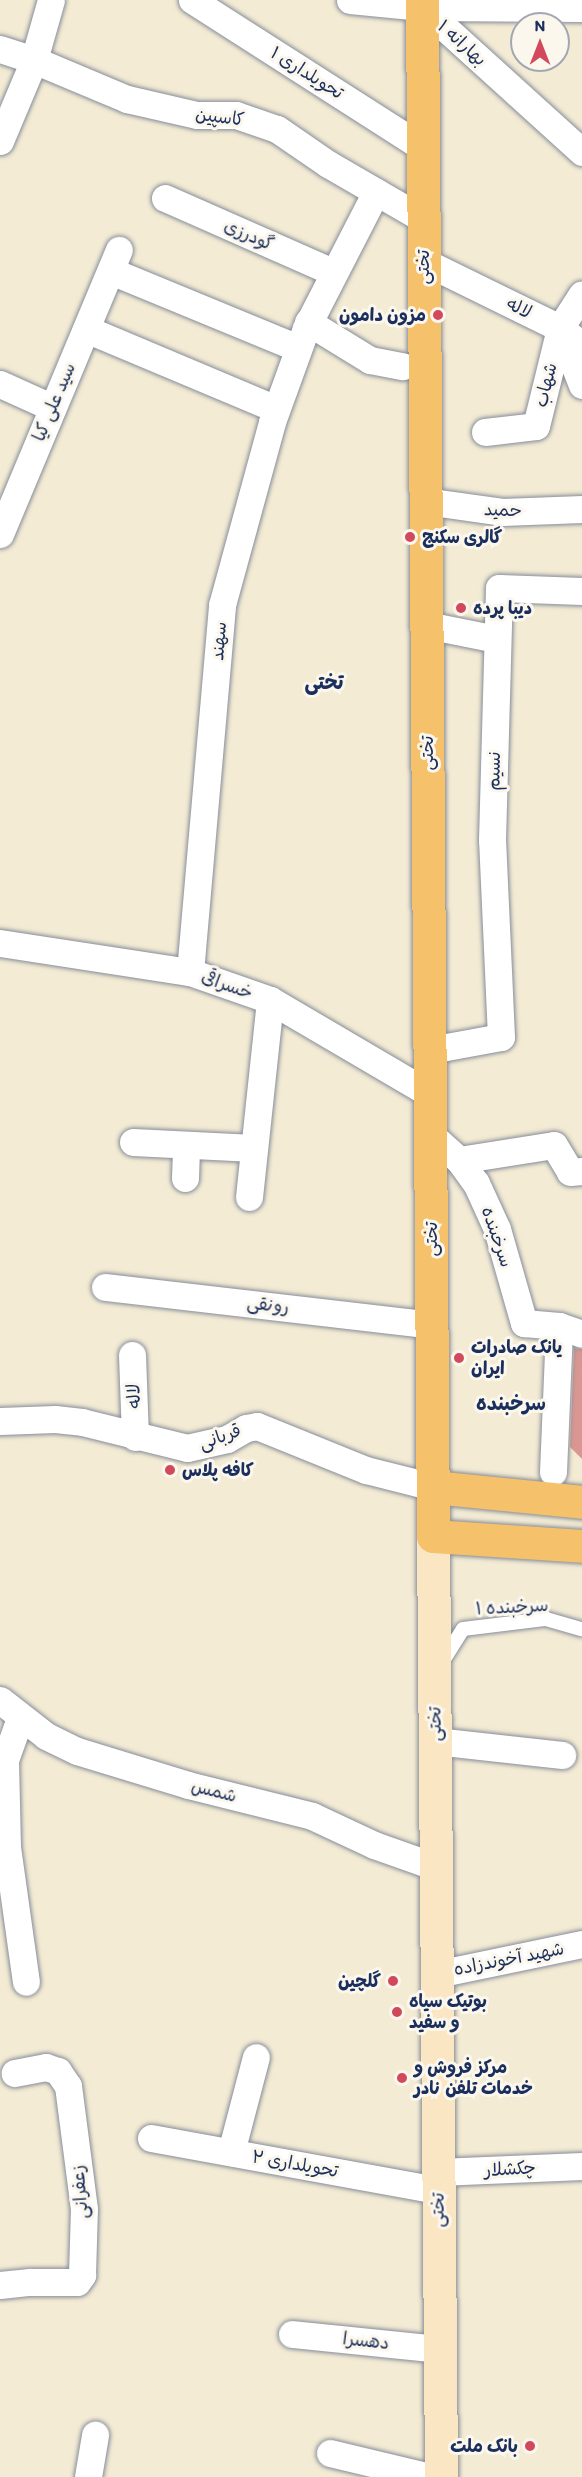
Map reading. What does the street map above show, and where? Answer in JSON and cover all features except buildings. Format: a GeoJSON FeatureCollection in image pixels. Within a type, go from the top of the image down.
{"type":"FeatureCollection","features":[{"type":"Feature","properties":{"kind":"main road","name":"تختی"},"geometry":{"type":"LineString","coordinates":[[422,4],[441,2477]]}},
{"type":"Feature","properties":{"kind":"main road"},"geometry":{"type":"LineString","coordinates":[[433,1487],[582,1502]]}},
{"type":"Feature","properties":{"kind":"main road"},"geometry":{"type":"LineString","coordinates":[[515,1494],[500,1503],[495,1519],[502,1534],[517,1541]]}},
{"type":"Feature","properties":{"kind":"main road"},"geometry":{"type":"LineString","coordinates":[[433,1536],[582,1546]]}},
{"type":"Feature","properties":{"kind":"street"},"geometry":{"type":"LineString","coordinates":[[0,141],[34,60],[51,0]]}},
{"type":"Feature","properties":{"kind":"street","name":"تحویلداری ۱"},"geometry":{"type":"LineString","coordinates":[[192,0],[423,147]]}},
{"type":"Feature","properties":{"kind":"street"},"geometry":{"type":"LineString","coordinates":[[350,0],[582,8]]}},
{"type":"Feature","properties":{"kind":"street","name":"بهارانه ۱"},"geometry":{"type":"LineString","coordinates":[[422,4],[582,152]]}},
{"type":"Feature","properties":{"kind":"street","name":"کاسپین"},"geometry":{"type":"LineString","coordinates":[[0,49],[34,60],[127,99],[197,115],[236,116],[277,129],[328,164],[423,219]]}},
{"type":"Feature","properties":{"kind":"street","name":"سهند"},"geometry":{"type":"LineString","coordinates":[[190,972],[222,605],[276,409],[298,348],[333,272],[376,192]]}},
{"type":"Feature","properties":{"kind":"street","name":"گودرزی"},"geometry":{"type":"LineString","coordinates":[[165,198],[333,272]]}},
{"type":"Feature","properties":{"kind":"street","name":"سید علی کیا"},"geometry":{"type":"LineString","coordinates":[[0,534],[51,407],[115,260],[298,348]]}},
{"type":"Feature","properties":{"kind":"street","name":"لاله"},"geometry":{"type":"LineString","coordinates":[[423,261],[560,328],[582,345]]}},
{"type":"Feature","properties":{"kind":"street"},"geometry":{"type":"LineString","coordinates":[[582,294],[560,328],[582,385]]}},
{"type":"Feature","properties":{"kind":"street"},"geometry":{"type":"LineString","coordinates":[[308,322],[370,360],[402,366]]}},
{"type":"Feature","properties":{"kind":"street","name":"شهاب"},"geometry":{"type":"LineString","coordinates":[[484,432],[536,426],[560,328]]}},
{"type":"Feature","properties":{"kind":"street"},"geometry":{"type":"LineString","coordinates":[[86,329],[276,409]]}},
{"type":"Feature","properties":{"kind":"street"},"geometry":{"type":"LineString","coordinates":[[0,384],[51,407]]}},
{"type":"Feature","properties":{"kind":"street","name":"حمید"},"geometry":{"type":"LineString","coordinates":[[425,501],[501,512],[582,508]]}},
{"type":"Feature","properties":{"kind":"street","name":"نسیم"},"geometry":{"type":"LineString","coordinates":[[429,1050],[501,1037],[492,840],[499,588],[582,591]]}},
{"type":"Feature","properties":{"kind":"street"},"geometry":{"type":"LineString","coordinates":[[426,625],[496,639]]}},
{"type":"Feature","properties":{"kind":"street","name":"خسراقی"},"geometry":{"type":"LineString","coordinates":[[0,943],[190,972],[270,1000],[430,1094]]}},
{"type":"Feature","properties":{"kind":"street"},"geometry":{"type":"LineString","coordinates":[[249,1197],[270,1000]]}},
{"type":"Feature","properties":{"kind":"street","name":"سرخبنده"},"geometry":{"type":"LineString","coordinates":[[430,1134],[459,1160],[476,1183],[496,1229],[524,1323],[571,1330],[553,1472]]}},
{"type":"Feature","properties":{"kind":"street"},"geometry":{"type":"LineString","coordinates":[[132,1142],[254,1148]]}},
{"type":"Feature","properties":{"kind":"street"},"geometry":{"type":"LineString","coordinates":[[185,1178],[186,1144]]}},
{"type":"Feature","properties":{"kind":"street"},"geometry":{"type":"LineString","coordinates":[[459,1160],[554,1145],[570,1172],[582,1171]]}},
{"type":"Feature","properties":{"kind":"street","name":"رونقی"},"geometry":{"type":"LineString","coordinates":[[105,1287],[432,1325]]}},
{"type":"Feature","properties":{"kind":"street","name":"لاله"},"geometry":{"type":"LineString","coordinates":[[132,1355],[135,1437]]}},
{"type":"Feature","properties":{"kind":"street","name":"قربانی"},"geometry":{"type":"LineString","coordinates":[[0,1421],[69,1420],[187,1448],[227,1439],[246,1428],[257,1426],[366,1470],[433,1487]]}},
{"type":"Feature","properties":{"kind":"street","name":"شمس"},"geometry":{"type":"LineString","coordinates":[[0,1700],[20,1718],[46,1736],[77,1750],[188,1785],[312,1816],[374,1845],[436,1867]]}},
{"type":"Feature","properties":{"kind":"street"},"geometry":{"type":"LineString","coordinates":[[20,1718],[5,1760],[3,1835],[26,1982]]}},
{"type":"Feature","properties":{"kind":"street"},"geometry":{"type":"LineString","coordinates":[[435,1741],[562,1755]]}},
{"type":"Feature","properties":{"kind":"street","name":"شهید آخوندزاده"},"geometry":{"type":"LineString","coordinates":[[436,1974],[582,1944]]}},
{"type":"Feature","properties":{"kind":"street"},"geometry":{"type":"LineString","coordinates":[[231,2152],[256,2057]]}},
{"type":"Feature","properties":{"kind":"street","name":"زعفرانی"},"geometry":{"type":"LineString","coordinates":[[0,2285],[30,2282],[77,2282],[82,2275],[84,2209],[68,2086],[58,2071],[46,2067],[15,2073]]}},
{"type":"Feature","properties":{"kind":"street","name":"تحویلداری ۲"},"geometry":{"type":"LineString","coordinates":[[151,2138],[231,2152],[438,2181]]}},
{"type":"Feature","properties":{"kind":"street","name":"چکشلار"},"geometry":{"type":"LineString","coordinates":[[438,2181],[582,2166]]}},
{"type":"Feature","properties":{"kind":"street","name":"دهسرا"},"geometry":{"type":"LineString","coordinates":[[292,2334],[440,2349]]}},
{"type":"Feature","properties":{"kind":"street"},"geometry":{"type":"LineString","coordinates":[[88,2477],[95,2435]]}},
{"type":"Feature","properties":{"kind":"street"},"geometry":{"type":"LineString","coordinates":[[330,2453],[430,2477]]}},
{"type":"Feature","properties":{"kind":"lane","name":"سرخبنده ۱"},"geometry":{"type":"LineString","coordinates":[[434,1676],[463,1629],[546,1619],[582,1629]]}},
{"type":"Feature","properties":{"kind":"place","name":"مزون دامون"},"geometry":{"type":"Point","coordinates":[438,315]}},
{"type":"Feature","properties":{"kind":"place","name":"گالری سکنج"},"geometry":{"type":"Point","coordinates":[410,537]}},
{"type":"Feature","properties":{"kind":"place","name":"دیبا پرده"},"geometry":{"type":"Point","coordinates":[461,608]}},
{"type":"Feature","properties":{"kind":"place","name":"یانک صادرات ایران"},"geometry":{"type":"Point","coordinates":[459,1358]}},
{"type":"Feature","properties":{"kind":"place","name":"کافه پلاس"},"geometry":{"type":"Point","coordinates":[170,1470]}},
{"type":"Feature","properties":{"kind":"place","name":"گلچین"},"geometry":{"type":"Point","coordinates":[393,1981]}},
{"type":"Feature","properties":{"kind":"place","name":"بوتیک سیاه و سفید"},"geometry":{"type":"Point","coordinates":[397,2012]}},
{"type":"Feature","properties":{"kind":"place","name":"مرکز فروش و خدمات تلفن نادر"},"geometry":{"type":"Point","coordinates":[402,2078]}},
{"type":"Feature","properties":{"kind":"place","name":"بانک ملت"},"geometry":{"type":"Point","coordinates":[530,2446]}},
{"type":"Feature","properties":{"kind":"district","name":"تختی"},"geometry":{"type":"Point","coordinates":[324,682]}},
{"type":"Feature","properties":{"kind":"district","name":"سرخبنده"},"geometry":{"type":"Point","coordinates":[511,1403]}}]}
